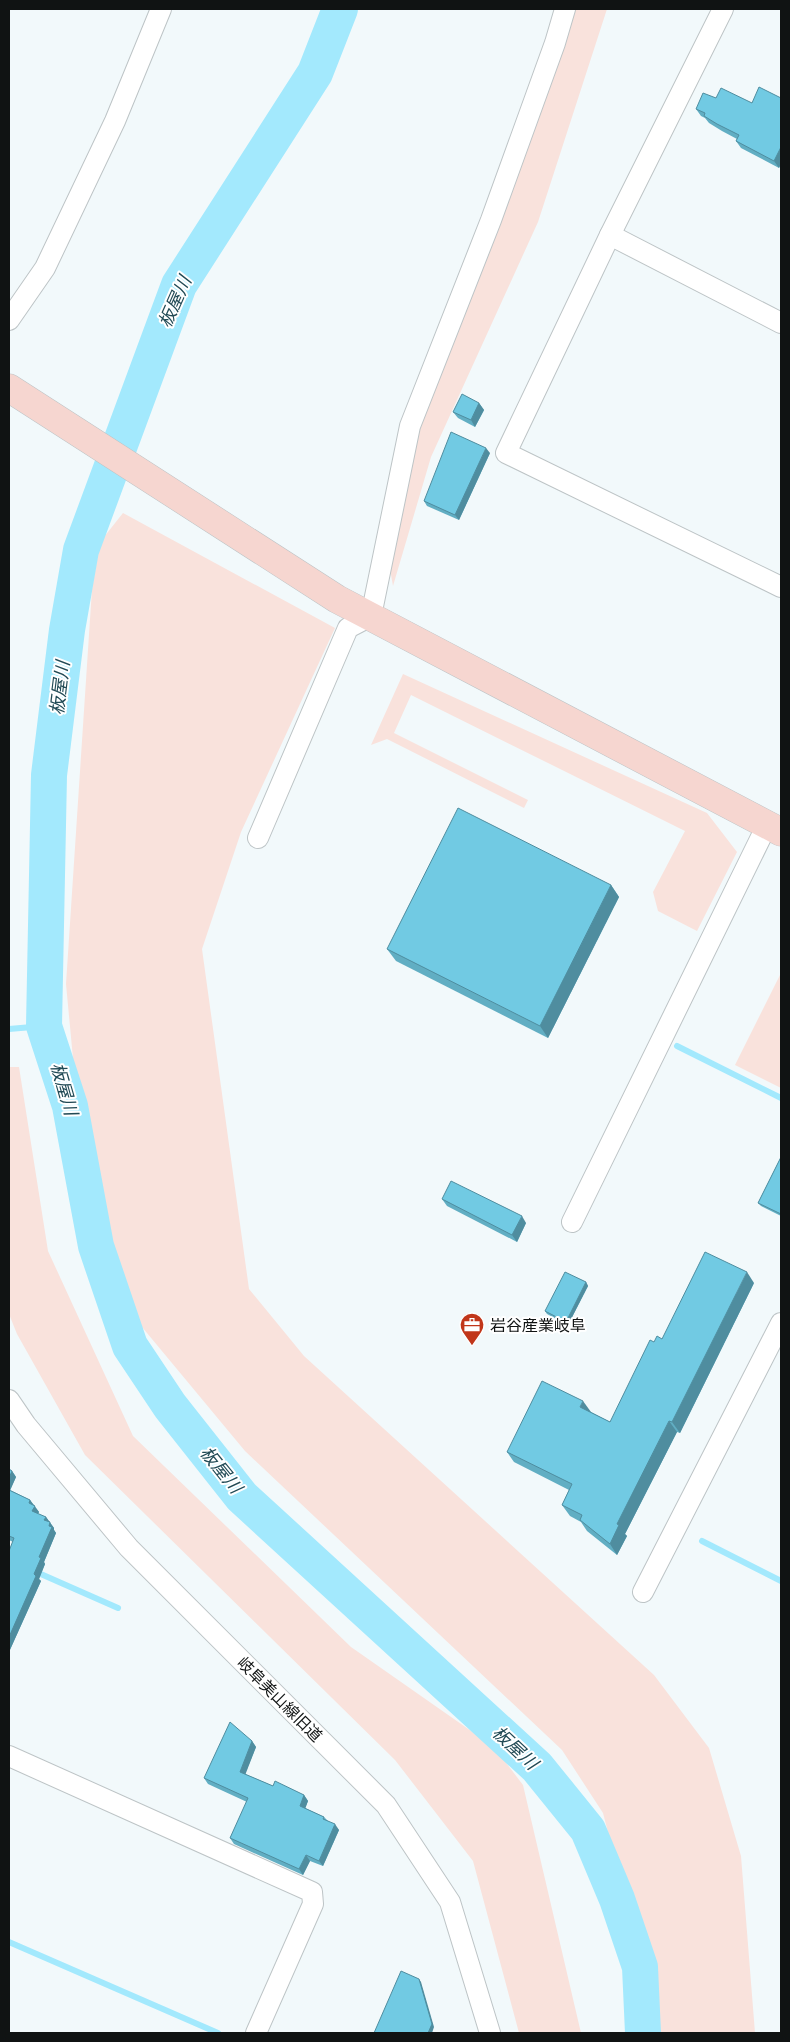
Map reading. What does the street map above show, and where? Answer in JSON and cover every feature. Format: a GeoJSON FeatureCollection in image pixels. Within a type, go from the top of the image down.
{"type":"FeatureCollection","features":[{"type":"Feature","properties":{"kind":"street"},"geometry":{"type":"LineString","coordinates":[[9,320],[45,268],[115,121],[161,9]]}},
{"type":"Feature","properties":{"kind":"street"},"geometry":{"type":"LineString","coordinates":[[371,616],[410,426],[491,220],[515,149],[555,43],[565,9]]}},
{"type":"Feature","properties":{"kind":"street"},"geometry":{"type":"LineString","coordinates":[[723,9],[610,235],[506,452],[781,587]]}},
{"type":"Feature","properties":{"kind":"street"},"geometry":{"type":"LineString","coordinates":[[610,235],[781,323]]}},
{"type":"Feature","properties":{"kind":"street"},"geometry":{"type":"LineString","coordinates":[[9,388],[337,599],[774,828],[572,1222]]}},
{"type":"Feature","properties":{"kind":"street"},"geometry":{"type":"LineString","coordinates":[[258,838],[348,628],[371,616]]}},
{"type":"Feature","properties":{"kind":"street"},"geometry":{"type":"LineString","coordinates":[[643,1592],[779,1332]]}},
{"type":"Feature","properties":{"kind":"street","name":"岐阜美山線旧道"},"geometry":{"type":"LineString","coordinates":[[9,1400],[26,1425],[129,1548],[386,1805],[450,1902],[490,2033]]}},
{"type":"Feature","properties":{"kind":"street"},"geometry":{"type":"LineString","coordinates":[[9,1756],[312,1892],[313,1904],[256,2033]]}},
{"type":"Feature","properties":{"kind":"shaded area"},"geometry":{"type":"Polygon","coordinates":[[[575,9],[607,9],[538,222],[431,457],[393,586],[388,558],[419,432],[575,9]]]}},
{"type":"Feature","properties":{"kind":"shaded area"},"geometry":{"type":"Polygon","coordinates":[[[123,513],[335,628],[241,832],[202,949],[249,1289],[304,1356],[654,1675],[709,1748],[741,1856],[755,2033],[657,2033],[654,2009],[603,1813],[562,1750],[245,1451],[142,1327],[110,1247],[74,1069],[66,984],[92,589],[100,542],[123,513]]]}},
{"type":"Feature","properties":{"kind":"shaded area"},"geometry":{"type":"Polygon","coordinates":[[[403,674],[707,813],[737,852],[697,931],[658,911],[653,892],[685,831],[411,695],[394,733],[528,800],[524,808],[387,739],[371,745],[403,674]]]}},
{"type":"Feature","properties":{"kind":"shaded area"},"geometry":{"type":"Polygon","coordinates":[[[781,973],[781,1088],[735,1065],[781,973]]]}},
{"type":"Feature","properties":{"kind":"shaded area"},"geometry":{"type":"Polygon","coordinates":[[[9,1067],[19,1067],[48,1251],[133,1436],[351,1647],[494,1747],[523,1785],[581,2033],[519,2033],[473,1861],[395,1760],[85,1455],[17,1334],[9,1314],[9,1067]]]}},
{"type":"Feature","properties":{"kind":"building"},"geometry":{"type":"Polygon","coordinates":[[[759,87],[781,98],[781,147],[774,161],[736,141],[739,135],[717,124],[704,116],[705,113],[696,109],[703,93],[716,98],[721,88],[752,103],[759,87]]]}},
{"type":"Feature","properties":{"kind":"building"},"geometry":{"type":"Polygon","coordinates":[[[462,394],[479,403],[471,420],[453,412],[462,394]]]}},
{"type":"Feature","properties":{"kind":"building"},"geometry":{"type":"Polygon","coordinates":[[[451,432],[486,448],[455,515],[424,501],[451,432]]]}},
{"type":"Feature","properties":{"kind":"building"},"geometry":{"type":"Polygon","coordinates":[[[458,808],[611,885],[540,1026],[387,949],[458,808]]]}},
{"type":"Feature","properties":{"kind":"building"},"geometry":{"type":"Polygon","coordinates":[[[781,1157],[781,1214],[758,1203],[781,1157]]]}},
{"type":"Feature","properties":{"kind":"building"},"geometry":{"type":"Polygon","coordinates":[[[451,1181],[522,1216],[512,1235],[442,1199],[451,1181]]]}},
{"type":"Feature","properties":{"kind":"building"},"geometry":{"type":"Polygon","coordinates":[[[705,1252],[747,1272],[672,1422],[669,1421],[617,1524],[619,1525],[610,1544],[580,1520],[582,1515],[562,1505],[572,1484],[507,1452],[542,1381],[583,1401],[580,1407],[610,1422],[650,1340],[654,1342],[657,1336],[662,1339],[705,1252]]]}},
{"type":"Feature","properties":{"kind":"building"},"geometry":{"type":"Polygon","coordinates":[[[565,1272],[586,1282],[566,1322],[545,1311],[565,1272]]]}},
{"type":"Feature","properties":{"kind":"building"},"geometry":{"type":"Polygon","coordinates":[[[9,1490],[30,1500],[29,1503],[35,1506],[32,1511],[46,1517],[44,1520],[50,1522],[49,1526],[52,1527],[39,1557],[41,1558],[34,1574],[36,1576],[9,1637],[9,1551],[14,1538],[9,1536],[9,1490]]]}},
{"type":"Feature","properties":{"kind":"building"},"geometry":{"type":"Polygon","coordinates":[[[230,1722],[252,1741],[240,1772],[273,1786],[275,1781],[304,1795],[300,1806],[335,1824],[319,1861],[306,1855],[299,1869],[230,1838],[248,1798],[204,1778],[230,1722]]]}},
{"type":"Feature","properties":{"kind":"building"},"geometry":{"type":"Polygon","coordinates":[[[401,1971],[419,1979],[432,2024],[428,2033],[374,2033],[401,1971]]]}},
{"type":"Feature","properties":{"kind":"waterway","name":"板屋川"},"geometry":{"type":"LineString","coordinates":[[340,9],[315,73],[179,285],[81,550],[67,630],[49,775],[44,1026],[70,1106],[96,1246],[130,1346],[170,1406],[242,1497],[537,1767],[588,1830],[617,1899],[640,1967],[643,2033]]}},
{"type":"Feature","properties":{"kind":"waterway"},"geometry":{"type":"LineString","coordinates":[[9,1029],[44,1026]]}},
{"type":"Feature","properties":{"kind":"waterway"},"geometry":{"type":"LineString","coordinates":[[677,1046],[781,1098]]}},
{"type":"Feature","properties":{"kind":"waterway"},"geometry":{"type":"LineString","coordinates":[[702,1541],[781,1581]]}},
{"type":"Feature","properties":{"kind":"waterway"},"geometry":{"type":"LineString","coordinates":[[34,1571],[118,1608]]}},
{"type":"Feature","properties":{"kind":"waterway"},"geometry":{"type":"LineString","coordinates":[[9,1942],[218,2033]]}},
{"type":"Feature","properties":{"kind":"place","name":"岩谷産業岐阜"},"geometry":{"type":"Point","coordinates":[472,1346]}}]}
